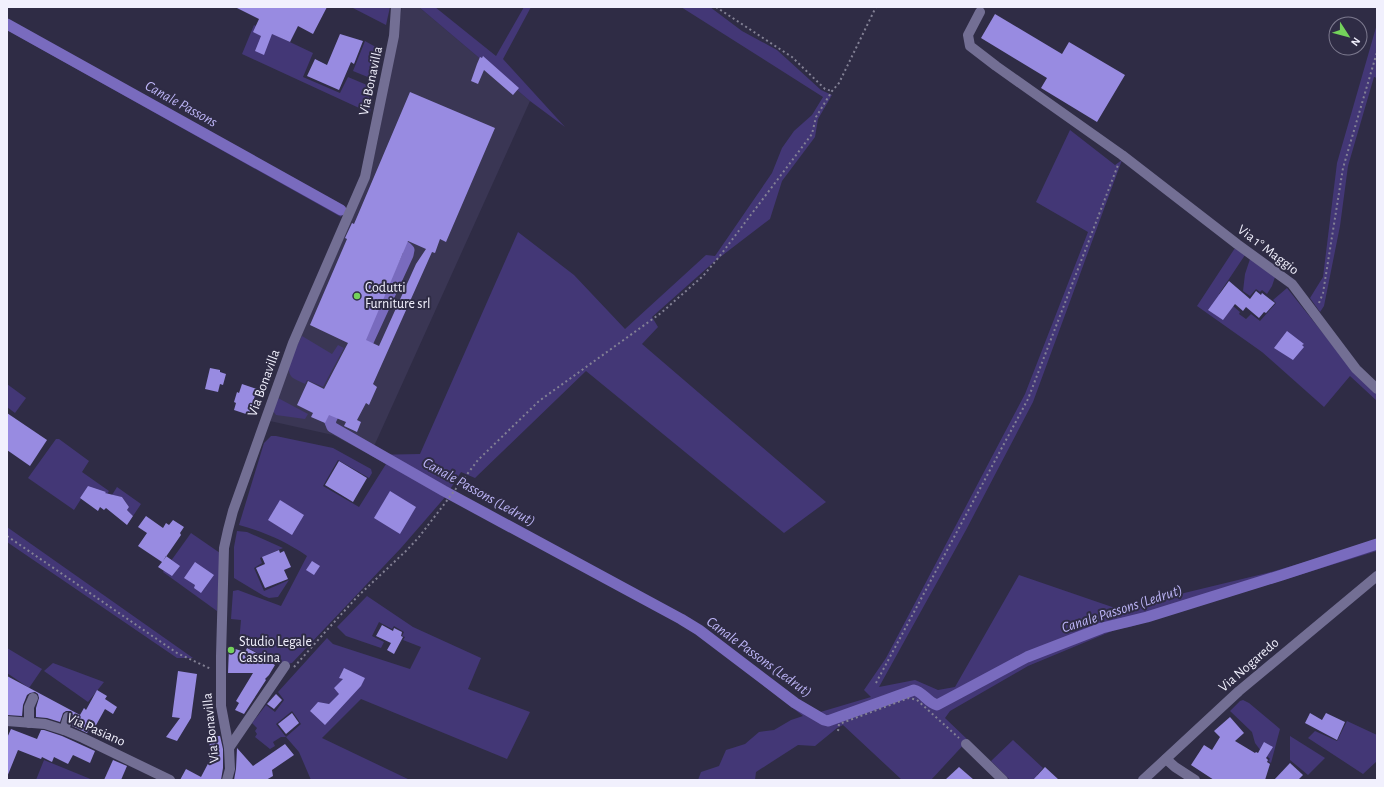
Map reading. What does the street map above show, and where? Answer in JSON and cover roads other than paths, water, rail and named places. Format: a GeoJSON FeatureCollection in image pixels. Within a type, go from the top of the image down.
{"type":"FeatureCollection","features":[{"type":"Feature","properties":{"kind":"street","name":"Via Bonavilla"},"geometry":{"type":"LineString","coordinates":[[227,780],[230,769],[230,748],[221,706],[224,548],[238,497],[293,344],[365,178],[394,36],[396,7]]}},
{"type":"Feature","properties":{"kind":"street","name":"Via 1° Maggio"},"geometry":{"type":"LineString","coordinates":[[980,12],[968,35],[970,46],[996,66],[1122,154],[1237,244],[1292,284],[1356,369],[1377,388]]}},
{"type":"Feature","properties":{"kind":"street","name":"Via Nogaredo"},"geometry":{"type":"LineString","coordinates":[[1143,780],[1239,691],[1377,576]]}},
{"type":"Feature","properties":{"kind":"street"},"geometry":{"type":"LineString","coordinates":[[230,748],[288,668]]}},
{"type":"Feature","properties":{"kind":"street"},"geometry":{"type":"LineString","coordinates":[[28,723],[29,707],[33,698]]}},
{"type":"Feature","properties":{"kind":"street"},"geometry":{"type":"LineString","coordinates":[[64,730],[68,717]]}},
{"type":"Feature","properties":{"kind":"street","name":"Via Pasiano"},"geometry":{"type":"LineString","coordinates":[[7,721],[45,724],[64,730],[170,780]]}},
{"type":"Feature","properties":{"kind":"street"},"geometry":{"type":"LineString","coordinates":[[966,744],[1003,780]]}},
{"type":"Feature","properties":{"kind":"street"},"geometry":{"type":"LineString","coordinates":[[1166,759],[1194,780]]}},
{"type":"Feature","properties":{"kind":"waterway","name":"Canale Passons"},"geometry":{"type":"LineString","coordinates":[[7,24],[341,210]]}},
{"type":"Feature","properties":{"kind":"waterway","name":"Canale Passons (Ledrut)"},"geometry":{"type":"LineString","coordinates":[[362,355],[408,255],[409,250],[406,247]]}},
{"type":"Feature","properties":{"kind":"waterway","name":"Canale Passons (Ledrut)"},"geometry":{"type":"LineString","coordinates":[[339,403],[330,422],[332,427],[444,491],[681,619],[699,630],[795,703],[828,721],[914,690],[930,702],[937,705],[1027,657],[1102,628],[1147,617],[1377,544]]}},
{"type":"Feature","properties":{"kind":"place","name":"Codutti Furniture srl"},"geometry":{"type":"Point","coordinates":[357,296]}},
{"type":"Feature","properties":{"kind":"place","name":"Studio Legale Cassina"},"geometry":{"type":"Point","coordinates":[231,650]}}]}
